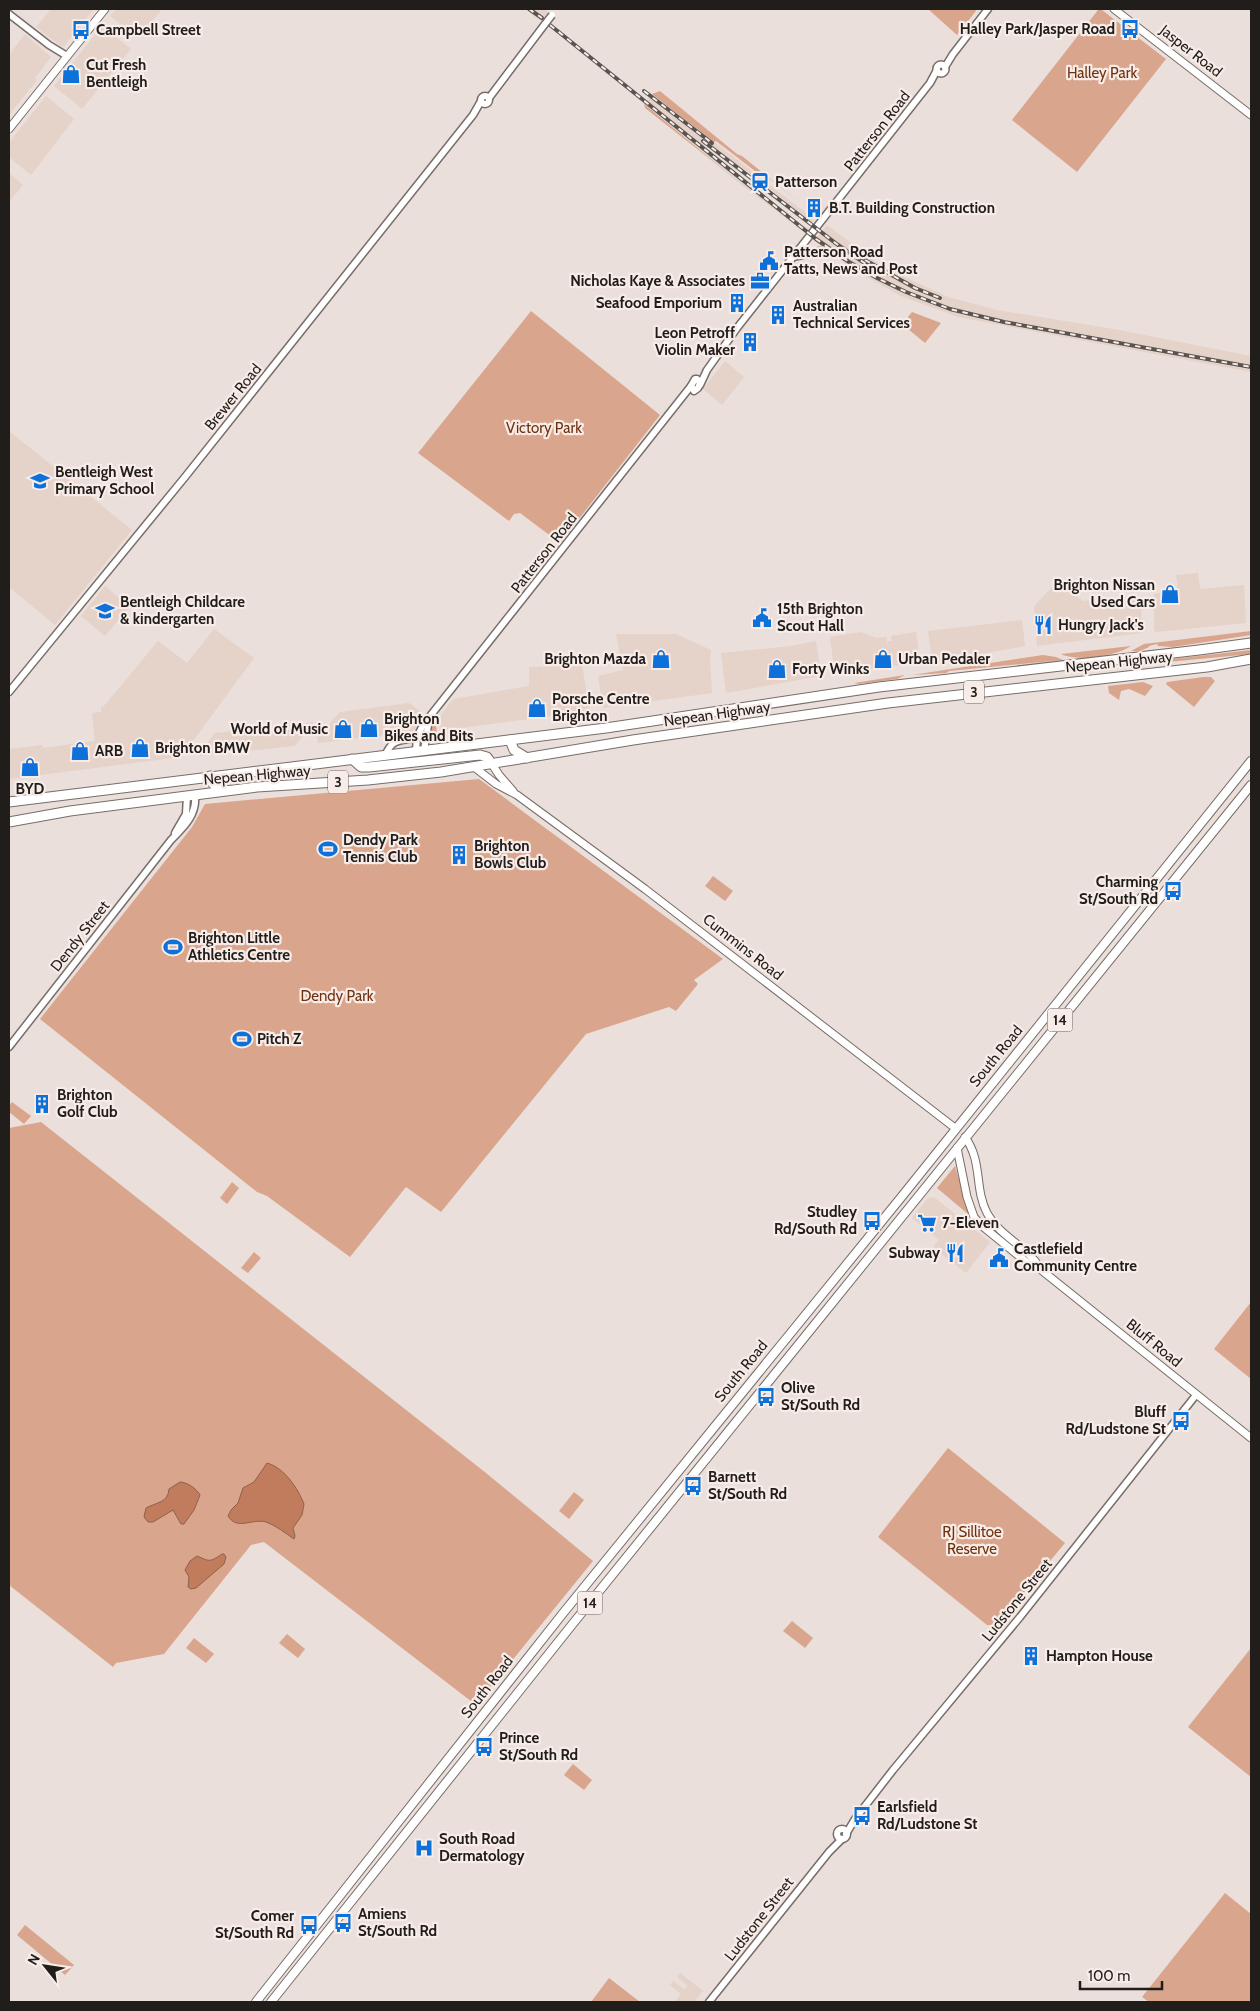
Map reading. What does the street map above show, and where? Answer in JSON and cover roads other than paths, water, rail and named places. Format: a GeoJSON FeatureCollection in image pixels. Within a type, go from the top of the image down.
{"type":"FeatureCollection","features":[{"type":"Feature","properties":{"kind":"highway","name":"Nepean Highway"},"geometry":{"type":"LineString","coordinates":[[9,802],[510,740],[897,685],[1251,643]]}},
{"type":"Feature","properties":{"kind":"highway"},"geometry":{"type":"LineString","coordinates":[[1127,658],[1128,675]]}},
{"type":"Feature","properties":{"kind":"highway","name":"Nepean Highway"},"geometry":{"type":"LineString","coordinates":[[9,820],[19,820],[70,810],[229,791],[418,774],[474,767],[632,740],[916,699],[1207,667],[1251,659]]}},
{"type":"Feature","properties":{"kind":"highway"},"geometry":{"type":"LineString","coordinates":[[746,707],[748,723]]}},
{"type":"Feature","properties":{"kind":"highway"},"geometry":{"type":"LineString","coordinates":[[510,740],[514,750],[527,758]]}},
{"type":"Feature","properties":{"kind":"highway"},"geometry":{"type":"LineString","coordinates":[[418,774],[420,750]]}},
{"type":"Feature","properties":{"kind":"highway"},"geometry":{"type":"LineString","coordinates":[[352,759],[361,767],[480,754],[487,757],[492,764]]}},
{"type":"Feature","properties":{"kind":"highway"},"geometry":{"type":"LineString","coordinates":[[210,776],[211,782],[215,786],[229,791]]}},
{"type":"Feature","properties":{"kind":"highway"},"geometry":{"type":"LineString","coordinates":[[188,779],[191,796]]}},
{"type":"Feature","properties":{"kind":"highway"},"geometry":{"type":"LineString","coordinates":[[146,784],[152,792],[154,800]]}},
{"type":"Feature","properties":{"kind":"main road"},"geometry":{"type":"LineString","coordinates":[[9,129],[104,9]]}},
{"type":"Feature","properties":{"kind":"main road","name":"Jasper Road"},"geometry":{"type":"LineString","coordinates":[[1114,9],[1251,115]]}},
{"type":"Feature","properties":{"kind":"main road","name":"South Road"},"geometry":{"type":"LineString","coordinates":[[256,2002],[564,1612],[869,1236],[952,1128],[1097,953],[1251,760]]}},
{"type":"Feature","properties":{"kind":"main road","name":"Cummins Road"},"geometry":{"type":"LineString","coordinates":[[492,764],[498,775],[517,795]]}},
{"type":"Feature","properties":{"kind":"main road","name":"Cummins Road"},"geometry":{"type":"LineString","coordinates":[[474,767],[498,785],[517,795],[714,941],[952,1128]]}},
{"type":"Feature","properties":{"kind":"main road"},"geometry":{"type":"LineString","coordinates":[[1232,785],[1244,795]]}},
{"type":"Feature","properties":{"kind":"main road","name":"South Road"},"geometry":{"type":"LineString","coordinates":[[272,2002],[575,1621],[1251,785]]}},
{"type":"Feature","properties":{"kind":"main road"},"geometry":{"type":"LineString","coordinates":[[1097,953],[1107,961]]}},
{"type":"Feature","properties":{"kind":"main road"},"geometry":{"type":"LineString","coordinates":[[952,1128],[966,1137]]}},
{"type":"Feature","properties":{"kind":"main road"},"geometry":{"type":"LineString","coordinates":[[952,1128],[957,1148]]}},
{"type":"Feature","properties":{"kind":"main road","name":"Bluff Road"},"geometry":{"type":"LineString","coordinates":[[966,1137],[976,1156],[981,1195],[988,1214],[997,1227],[1035,1260],[1040,1269]]}},
{"type":"Feature","properties":{"kind":"main road","name":"Bluff Road"},"geometry":{"type":"LineString","coordinates":[[957,1148],[967,1197],[976,1220],[1030,1265],[1040,1269],[1251,1438]]}},
{"type":"Feature","properties":{"kind":"main road"},"geometry":{"type":"LineString","coordinates":[[921,1170],[932,1179]]}},
{"type":"Feature","properties":{"kind":"main road"},"geometry":{"type":"LineString","coordinates":[[869,1236],[879,1244]]}},
{"type":"Feature","properties":{"kind":"main road"},"geometry":{"type":"LineString","coordinates":[[720,1418],[732,1428]]}},
{"type":"Feature","properties":{"kind":"main road"},"geometry":{"type":"LineString","coordinates":[[564,1612],[575,1621]]}},
{"type":"Feature","properties":{"kind":"main road"},"geometry":{"type":"LineString","coordinates":[[404,1814],[414,1823]]}},
{"type":"Feature","properties":{"kind":"street","name":"Brewer Road"},"geometry":{"type":"LineString","coordinates":[[9,692],[185,477],[556,9]]}},
{"type":"Feature","properties":{"kind":"street","name":"Patterson Road"},"geometry":{"type":"LineString","coordinates":[[420,750],[417,737],[422,727],[678,403],[692,388],[698,388],[707,370],[737,328],[939,72],[937,66],[943,66],[988,9]]}},
{"type":"Feature","properties":{"kind":"street"},"geometry":{"type":"LineString","coordinates":[[9,14],[66,58]]}},
{"type":"Feature","properties":{"kind":"street"},"geometry":{"type":"LineString","coordinates":[[793,257],[820,251]]}},
{"type":"Feature","properties":{"kind":"street","name":"Patterson Road"},"geometry":{"type":"LineString","coordinates":[[696,378],[707,370]]}},
{"type":"Feature","properties":{"kind":"street"},"geometry":{"type":"LineString","coordinates":[[692,388],[696,378],[699,380],[700,385]]}},
{"type":"Feature","properties":{"kind":"street","name":"Patterson Road"},"geometry":{"type":"LineString","coordinates":[[420,750],[429,718]]}},
{"type":"Feature","properties":{"kind":"street"},"geometry":{"type":"LineString","coordinates":[[386,754],[394,742],[417,737]]}},
{"type":"Feature","properties":{"kind":"street","name":"Dendy Street"},"geometry":{"type":"LineString","coordinates":[[9,1047],[171,840],[185,826],[195,806],[191,796]]}},
{"type":"Feature","properties":{"kind":"street","name":"Ludstone Street"},"geometry":{"type":"LineString","coordinates":[[709,2002],[842,1834],[1020,1617],[1196,1394]]}},
{"type":"Feature","properties":{"kind":"railway"},"geometry":{"type":"LineString","coordinates":[[529,9],[542,18]]}},
{"type":"Feature","properties":{"kind":"railway"},"geometry":{"type":"LineString","coordinates":[[550,25],[816,239],[849,262],[877,278],[906,292],[950,309],[1004,322],[1251,367]]}},
{"type":"Feature","properties":{"kind":"railway"},"geometry":{"type":"LineString","coordinates":[[644,91],[712,143]]}},
{"type":"Feature","properties":{"kind":"railway"},"geometry":{"type":"LineString","coordinates":[[703,141],[838,245],[869,266]]}},
{"type":"Feature","properties":{"kind":"railway"},"geometry":{"type":"LineString","coordinates":[[865,260],[915,288],[940,298]]}},
{"type":"Feature","properties":{"kind":"place","name":"Halley Park/Jasper Road"},"geometry":{"type":"Point","coordinates":[1130,29]}},
{"type":"Feature","properties":{"kind":"place","name":"Campbell Street"},"geometry":{"type":"Point","coordinates":[81,30]}},
{"type":"Feature","properties":{"kind":"place","name":"Cut Fresh Bentleigh"},"geometry":{"type":"Point","coordinates":[71,74]}},
{"type":"Feature","properties":{"kind":"place","name":"Patterson"},"geometry":{"type":"Point","coordinates":[760,182]}},
{"type":"Feature","properties":{"kind":"place","name":"B.T. Building Construction"},"geometry":{"type":"Point","coordinates":[814,208]}},
{"type":"Feature","properties":{"kind":"place","name":"Patterson Road Tatts, News and Post"},"geometry":{"type":"Point","coordinates":[769,261]}},
{"type":"Feature","properties":{"kind":"place","name":"Nicholas Kaye & Associates"},"geometry":{"type":"Point","coordinates":[760,281]}},
{"type":"Feature","properties":{"kind":"place","name":"Seafood Emporium"},"geometry":{"type":"Point","coordinates":[737,303]}},
{"type":"Feature","properties":{"kind":"place","name":"Australian Technical Services"},"geometry":{"type":"Point","coordinates":[778,315]}},
{"type":"Feature","properties":{"kind":"place","name":"Leon Petroff Violin Maker"},"geometry":{"type":"Point","coordinates":[750,342]}},
{"type":"Feature","properties":{"kind":"place","name":"Bentleigh West Primary School"},"geometry":{"type":"Point","coordinates":[40,481]}},
{"type":"Feature","properties":{"kind":"place","name":"Brighton Nissan Used Cars"},"geometry":{"type":"Point","coordinates":[1170,594]}},
{"type":"Feature","properties":{"kind":"place","name":"Bentleigh Childcare & kindergarten"},"geometry":{"type":"Point","coordinates":[105,611]}},
{"type":"Feature","properties":{"kind":"place","name":"15th Brighton Scout Hall"},"geometry":{"type":"Point","coordinates":[762,618]}},
{"type":"Feature","properties":{"kind":"place","name":"Hungry Jack's"},"geometry":{"type":"Point","coordinates":[1043,625]}},
{"type":"Feature","properties":{"kind":"place","name":"Brighton Mazda"},"geometry":{"type":"Point","coordinates":[661,659]}},
{"type":"Feature","properties":{"kind":"place","name":"Urban Pedaler"},"geometry":{"type":"Point","coordinates":[883,659]}},
{"type":"Feature","properties":{"kind":"place","name":"Forty Winks"},"geometry":{"type":"Point","coordinates":[777,669]}},
{"type":"Feature","properties":{"kind":"place","name":"Porsche Centre Brighton"},"geometry":{"type":"Point","coordinates":[537,708]}},
{"type":"Feature","properties":{"kind":"place","name":"Brighton Bikes and Bits"},"geometry":{"type":"Point","coordinates":[369,728]}},
{"type":"Feature","properties":{"kind":"place","name":"World of Music"},"geometry":{"type":"Point","coordinates":[343,729]}},
{"type":"Feature","properties":{"kind":"place","name":"Brighton BMW"},"geometry":{"type":"Point","coordinates":[140,748]}},
{"type":"Feature","properties":{"kind":"place","name":"ARB"},"geometry":{"type":"Point","coordinates":[80,751]}},
{"type":"Feature","properties":{"kind":"place","name":"BYD"},"geometry":{"type":"Point","coordinates":[30,767]}},
{"type":"Feature","properties":{"kind":"place","name":"Dendy Park Tennis Club"},"geometry":{"type":"Point","coordinates":[328,849]}},
{"type":"Feature","properties":{"kind":"place","name":"Brighton Bowls Club"},"geometry":{"type":"Point","coordinates":[459,855]}},
{"type":"Feature","properties":{"kind":"place","name":"Charming St/South Rd"},"geometry":{"type":"Point","coordinates":[1173,891]}},
{"type":"Feature","properties":{"kind":"place","name":"Brighton Little Athletics Centre"},"geometry":{"type":"Point","coordinates":[173,947]}},
{"type":"Feature","properties":{"kind":"place","name":"Pitch Z"},"geometry":{"type":"Point","coordinates":[242,1039]}},
{"type":"Feature","properties":{"kind":"place","name":"Brighton Golf Club"},"geometry":{"type":"Point","coordinates":[42,1104]}},
{"type":"Feature","properties":{"kind":"place","name":"Studley Rd/South Rd"},"geometry":{"type":"Point","coordinates":[872,1221]}},
{"type":"Feature","properties":{"kind":"place","name":"7-Eleven"},"geometry":{"type":"Point","coordinates":[927,1223]}},
{"type":"Feature","properties":{"kind":"place","name":"Subway"},"geometry":{"type":"Point","coordinates":[955,1253]}},
{"type":"Feature","properties":{"kind":"place","name":"Castlefield Community Centre"},"geometry":{"type":"Point","coordinates":[999,1258]}},
{"type":"Feature","properties":{"kind":"place","name":"Olive St/South Rd"},"geometry":{"type":"Point","coordinates":[766,1397]}},
{"type":"Feature","properties":{"kind":"place","name":"Bluff Rd/Ludstone St"},"geometry":{"type":"Point","coordinates":[1181,1421]}},
{"type":"Feature","properties":{"kind":"place","name":"Barnett St/South Rd"},"geometry":{"type":"Point","coordinates":[693,1486]}},
{"type":"Feature","properties":{"kind":"place","name":"Hampton House"},"geometry":{"type":"Point","coordinates":[1031,1656]}},
{"type":"Feature","properties":{"kind":"place","name":"Prince St/South Rd"},"geometry":{"type":"Point","coordinates":[484,1747]}},
{"type":"Feature","properties":{"kind":"place","name":"Earlsfield Rd/Ludstone St"},"geometry":{"type":"Point","coordinates":[862,1816]}},
{"type":"Feature","properties":{"kind":"place","name":"South Road Dermatology"},"geometry":{"type":"Point","coordinates":[424,1848]}},
{"type":"Feature","properties":{"kind":"place","name":"Amiens St/South Rd"},"geometry":{"type":"Point","coordinates":[343,1923]}},
{"type":"Feature","properties":{"kind":"place","name":"Comer St/South Rd"},"geometry":{"type":"Point","coordinates":[309,1925]}},
{"type":"Feature","properties":{"kind":"park label","name":"Halley Park"},"geometry":{"type":"Point","coordinates":[1102,73]}},
{"type":"Feature","properties":{"kind":"park label","name":"Victory Park"},"geometry":{"type":"Point","coordinates":[544,428]}},
{"type":"Feature","properties":{"kind":"park label","name":"Dendy Park"},"geometry":{"type":"Point","coordinates":[337,996]}},
{"type":"Feature","properties":{"kind":"park label","name":"RJ Sillitoe Reserve"},"geometry":{"type":"Point","coordinates":[972,1540]}}]}
